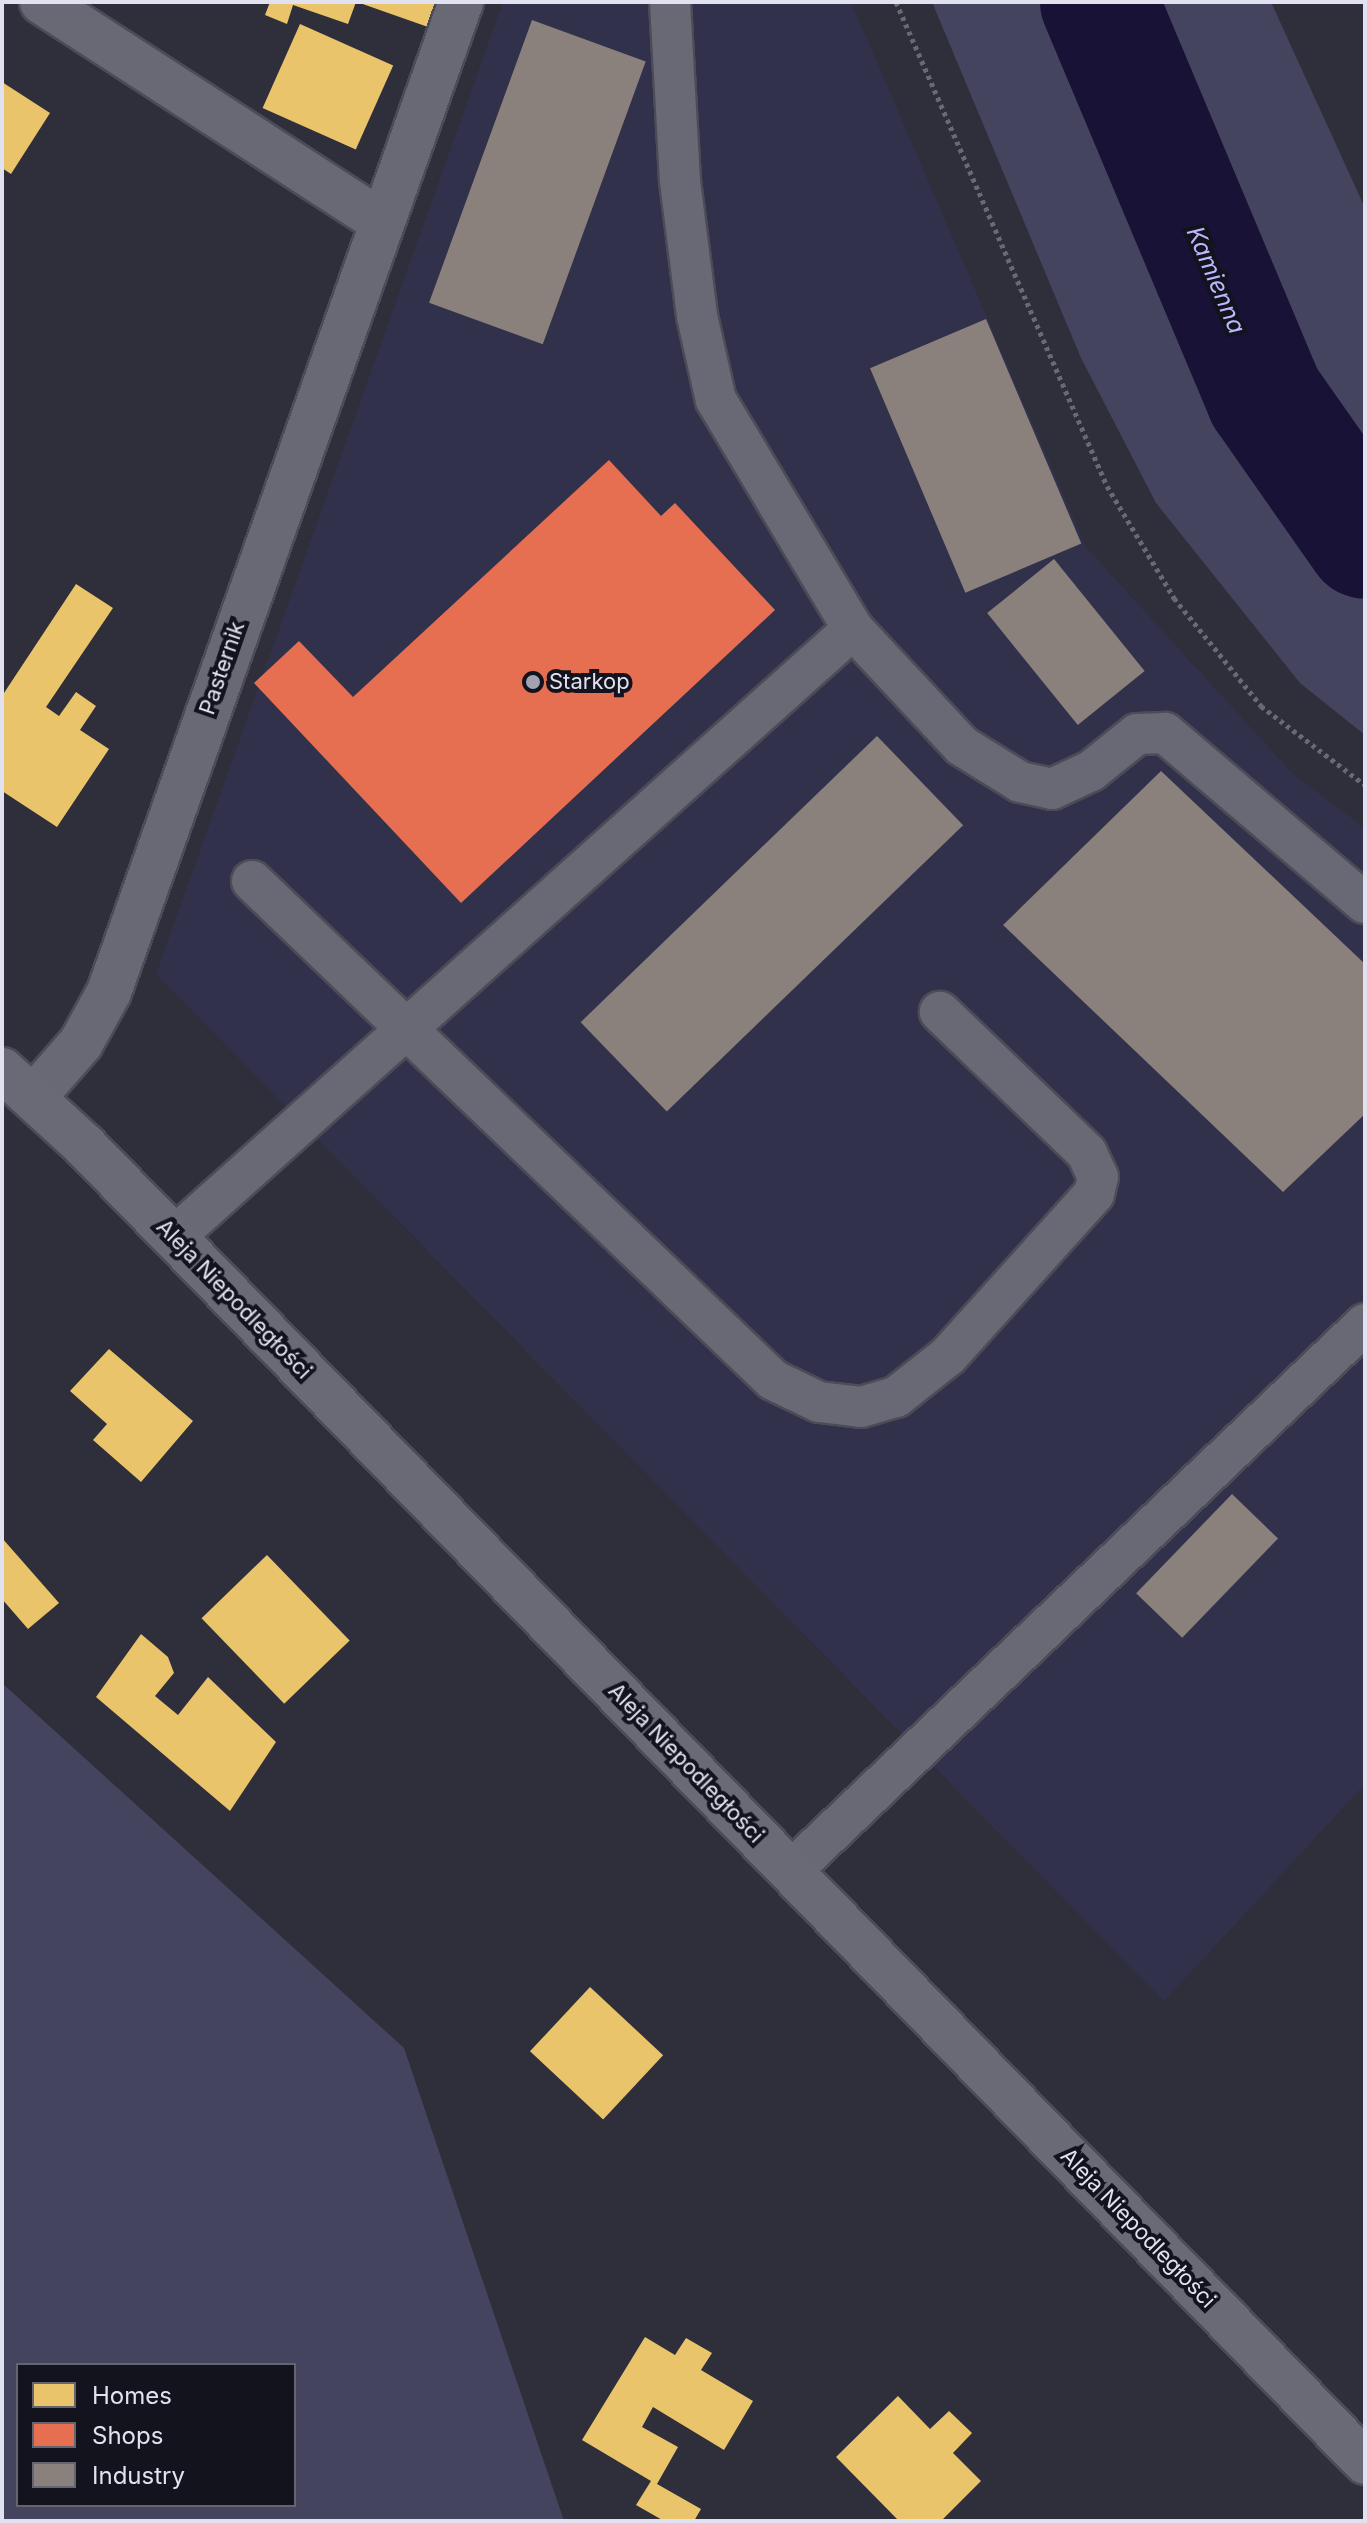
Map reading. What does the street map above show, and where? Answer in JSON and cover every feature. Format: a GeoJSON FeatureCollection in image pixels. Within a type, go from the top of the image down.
{"type":"FeatureCollection","features":[{"type":"Feature","properties":{"kind":"main road","name":"Aleja Niepodległości"},"geometry":{"type":"LineString","coordinates":[[18,1084],[174,1237],[1365,2462]]}},
{"type":"Feature","properties":{"kind":"street"},"geometry":{"type":"LineString","coordinates":[[42,2],[380,221]]}},
{"type":"Feature","properties":{"kind":"street","name":"Pasternik"},"geometry":{"type":"LineString","coordinates":[[18,1084],[81,1043],[109,992],[380,221],[461,2]]}},
{"type":"Feature","properties":{"kind":"lane"},"geometry":{"type":"LineString","coordinates":[[670,2],[680,181],[697,316],[716,400],[853,629],[962,746],[1020,782],[1052,789],[1091,771],[1137,734],[1165,733],[1365,903]]}},
{"type":"Feature","properties":{"kind":"lane"},"geometry":{"type":"LineString","coordinates":[[174,1237],[853,629]]}},
{"type":"Feature","properties":{"kind":"lane"},"geometry":{"type":"LineString","coordinates":[[252,881],[773,1380],[819,1402],[861,1407],[896,1397],[948,1356],[1086,1206],[1098,1177],[1087,1153],[940,1012]]}},
{"type":"Feature","properties":{"kind":"lane"},"geometry":{"type":"LineString","coordinates":[[791,1871],[1365,1324]]}},
{"type":"Feature","properties":{"kind":"path"},"geometry":{"type":"LineString","coordinates":[[896,2],[1129,524],[1174,598],[1261,706],[1365,785]]}},
{"type":"Feature","properties":{"kind":"shaded area"},"geometry":{"type":"Polygon","coordinates":[[[503,2],[851,2],[1086,547],[1293,774],[1365,828],[1365,1784],[1164,2001],[156,974],[503,2]]]}},
{"type":"Feature","properties":{"kind":"shaded area"},"geometry":{"type":"Polygon","coordinates":[[[932,2],[1271,2],[1365,208],[1365,735],[1300,683],[1156,503],[1081,358],[932,2]]]}},
{"type":"Feature","properties":{"kind":"shaded area"},"geometry":{"type":"Polygon","coordinates":[[[2,1683],[404,2048],[564,2521],[2,2521],[2,1683]]]}},
{"type":"Feature","properties":{"kind":"building: Homes"},"geometry":{"type":"Polygon","coordinates":[[[270,2],[356,2],[348,24],[293,5],[287,24],[265,15],[270,2]]]}},
{"type":"Feature","properties":{"kind":"building: Homes"},"geometry":{"type":"Polygon","coordinates":[[[357,2],[436,2],[428,27],[357,2]]]}},
{"type":"Feature","properties":{"kind":"building: Homes"},"geometry":{"type":"Polygon","coordinates":[[[300,24],[393,65],[356,150],[263,108],[300,24]]]}},
{"type":"Feature","properties":{"kind":"building: Homes"},"geometry":{"type":"Polygon","coordinates":[[[2,82],[50,113],[11,174],[2,168],[2,82]]]}},
{"type":"Feature","properties":{"kind":"building: Homes"},"geometry":{"type":"Polygon","coordinates":[[[76,584],[113,608],[46,707],[59,716],[76,692],[96,706],[80,730],[109,749],[57,827],[2,791],[2,696],[76,584]]]}},
{"type":"Feature","properties":{"kind":"building: Homes"},"geometry":{"type":"Polygon","coordinates":[[[109,1349],[193,1421],[141,1482],[93,1440],[107,1424],[70,1391],[109,1349]]]}},
{"type":"Feature","properties":{"kind":"building: Homes"},"geometry":{"type":"Polygon","coordinates":[[[2,1538],[59,1603],[28,1629],[2,1599],[2,1538]]]}},
{"type":"Feature","properties":{"kind":"building: Homes"},"geometry":{"type":"Polygon","coordinates":[[[267,1555],[350,1641],[284,1704],[202,1618],[267,1555]]]}},
{"type":"Feature","properties":{"kind":"building: Homes"},"geometry":{"type":"Polygon","coordinates":[[[141,1634],[168,1657],[174,1673],[155,1696],[178,1715],[208,1677],[276,1742],[230,1811],[96,1697],[141,1634]]]}},
{"type":"Feature","properties":{"kind":"building: Homes"},"geometry":{"type":"Polygon","coordinates":[[[590,1987],[663,2055],[603,2120],[530,2051],[590,1987]]]}},
{"type":"Feature","properties":{"kind":"building: Homes"},"geometry":{"type":"Polygon","coordinates":[[[645,2337],[675,2355],[686,2338],[712,2353],[701,2370],[753,2401],[724,2450],[653,2407],[642,2427],[678,2447],[657,2484],[701,2509],[694,2521],[664,2521],[636,2505],[651,2481],[582,2440],[645,2337]]]}},
{"type":"Feature","properties":{"kind":"building: Homes"},"geometry":{"type":"Polygon","coordinates":[[[898,2396],[930,2429],[949,2411],[972,2433],[953,2453],[981,2481],[941,2521],[899,2521],[836,2457],[898,2396]]]}},
{"type":"Feature","properties":{"kind":"building: Shops","name":"Starkop"},"geometry":{"type":"Polygon","coordinates":[[[609,460],[661,516],[675,503],[775,610],[461,903],[254,683],[299,641],[353,697],[609,460]]]}},
{"type":"Feature","properties":{"kind":"building: Industry"},"geometry":{"type":"Polygon","coordinates":[[[532,20],[646,61],[543,344],[429,303],[532,20]]]}},
{"type":"Feature","properties":{"kind":"building: Industry"},"geometry":{"type":"Polygon","coordinates":[[[986,319],[1081,544],[965,593],[870,368],[986,319]]]}},
{"type":"Feature","properties":{"kind":"building: Industry"},"geometry":{"type":"Polygon","coordinates":[[[1054,559],[1145,671],[1078,725],[987,613],[1054,559]]]}},
{"type":"Feature","properties":{"kind":"building: Industry"},"geometry":{"type":"Polygon","coordinates":[[[877,736],[963,825],[667,1111],[581,1022],[877,736]]]}},
{"type":"Feature","properties":{"kind":"building: Industry"},"geometry":{"type":"Polygon","coordinates":[[[1161,771],[1365,964],[1365,1114],[1283,1192],[1003,925],[1161,771]]]}},
{"type":"Feature","properties":{"kind":"building: Industry"},"geometry":{"type":"Polygon","coordinates":[[[1232,1494],[1278,1538],[1182,1638],[1136,1593],[1232,1494]]]}},
{"type":"Feature","properties":{"kind":"waterway","name":"Kamienna"},"geometry":{"type":"LineString","coordinates":[[1099,2],[1265,397],[1365,540]]}},
{"type":"Feature","properties":{"kind":"place","name":"Starkop"},"geometry":{"type":"Point","coordinates":[533,682]}}]}
